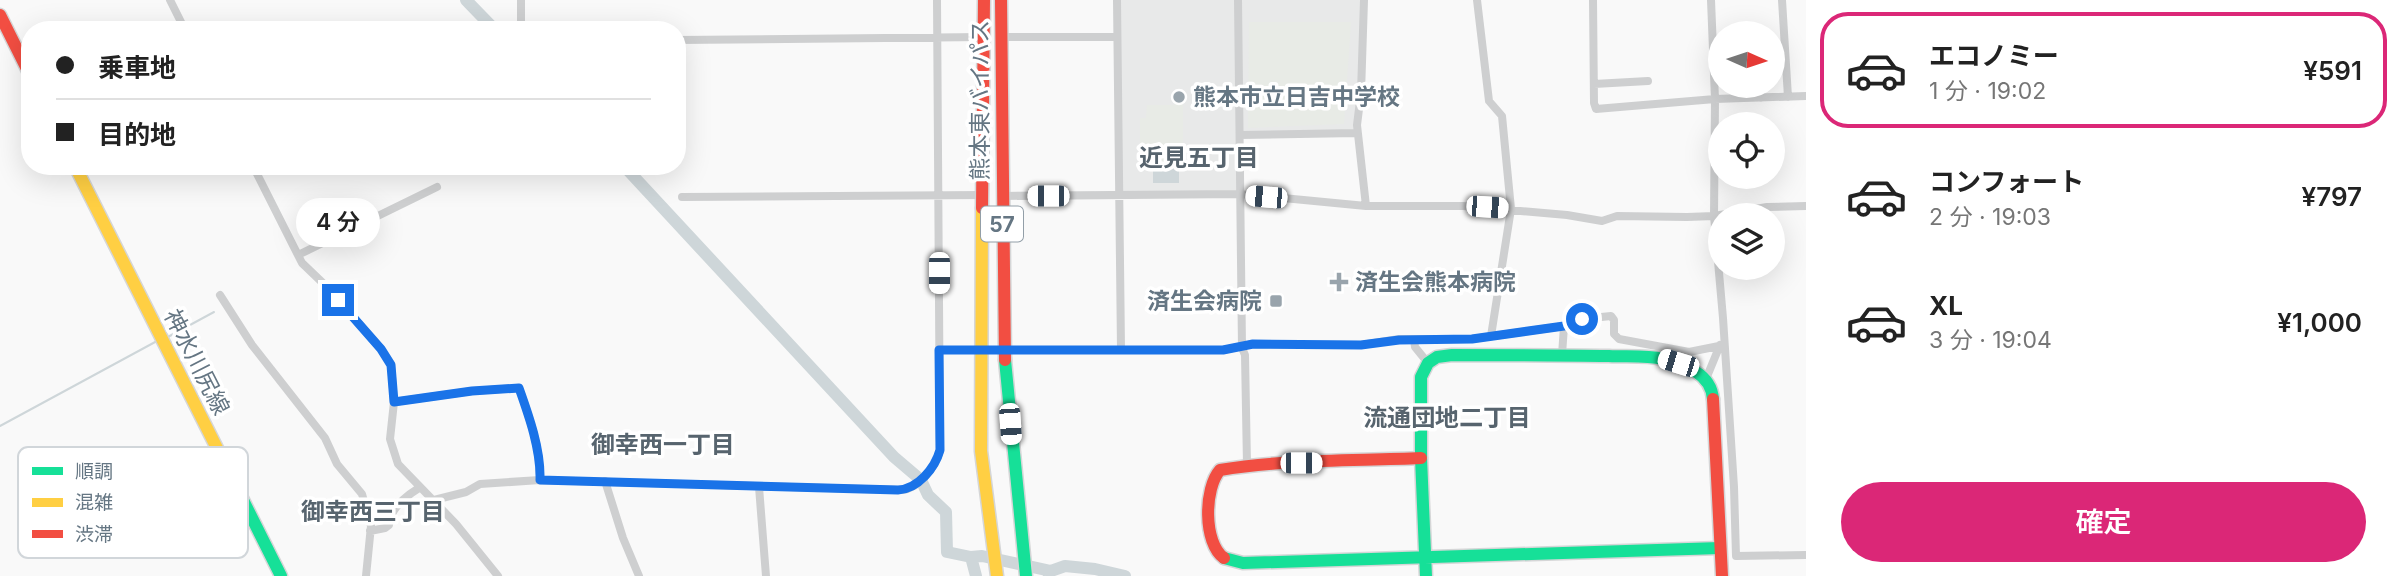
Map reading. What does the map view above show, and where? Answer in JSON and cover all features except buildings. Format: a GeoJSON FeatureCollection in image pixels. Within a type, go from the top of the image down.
{"type":"FeatureCollection","features":[{"type":"Feature","properties":{"kind":"main road","name":"熊本東バイパス"},"geometry":{"type":"LineString","coordinates":[[984,0],[981,451],[997,576]]}},
{"type":"Feature","properties":{"kind":"main road","name":"熊本東バイパス"},"geometry":{"type":"LineString","coordinates":[[1001,0],[1004,348],[1026,576]]}},
{"type":"Feature","properties":{"kind":"main road"},"geometry":{"type":"LineString","coordinates":[[0,15],[21,57]]}},
{"type":"Feature","properties":{"kind":"main road","name":"神水川尻線"},"geometry":{"type":"LineString","coordinates":[[80,175],[216,447]]}},
{"type":"Feature","properties":{"kind":"main road"},"geometry":{"type":"LineString","coordinates":[[1426,576],[1420,386],[1423,370],[1437,357],[1452,355],[1562,355],[1660,358],[1678,363],[1706,379],[1713,393],[1722,576]]}},
{"type":"Feature","properties":{"kind":"main road"},"geometry":{"type":"LineString","coordinates":[[1422,458],[1247,465],[1220,470],[1209,493],[1211,536],[1216,551],[1229,561],[1243,563],[1720,548]]}},
{"type":"Feature","properties":{"kind":"main road","name":"神水川尻線"},"geometry":{"type":"LineString","coordinates":[[248,510],[281,576]]}},
{"type":"Feature","properties":{"kind":"street"},"geometry":{"type":"LineString","coordinates":[[170,0],[180,21]]}},
{"type":"Feature","properties":{"kind":"street"},"geometry":{"type":"LineString","coordinates":[[521,0],[522,21]]}},
{"type":"Feature","properties":{"kind":"street"},"geometry":{"type":"LineString","coordinates":[[434,500],[466,492],[480,484],[540,480],[910,489],[936,464],[940,450],[937,0]]}},
{"type":"Feature","properties":{"kind":"street"},"geometry":{"type":"LineString","coordinates":[[1117,0],[1121,349]]}},
{"type":"Feature","properties":{"kind":"street"},"geometry":{"type":"LineString","coordinates":[[1238,0],[1241,348],[1245,355],[1247,465]]}},
{"type":"Feature","properties":{"kind":"street"},"geometry":{"type":"LineString","coordinates":[[1364,0],[1357,132],[1366,205]]}},
{"type":"Feature","properties":{"kind":"street"},"geometry":{"type":"LineString","coordinates":[[1477,0],[1489,100],[1502,116],[1511,209],[1491,336]]}},
{"type":"Feature","properties":{"kind":"street"},"geometry":{"type":"LineString","coordinates":[[1594,0],[1596,109],[1761,98]]}},
{"type":"Feature","properties":{"kind":"street"},"geometry":{"type":"LineString","coordinates":[[1711,0],[1714,21]]}},
{"type":"Feature","properties":{"kind":"street"},"geometry":{"type":"LineString","coordinates":[[1782,0],[1788,97]]}},
{"type":"Feature","properties":{"kind":"street"},"geometry":{"type":"LineString","coordinates":[[686,40],[1116,37]]}},
{"type":"Feature","properties":{"kind":"street"},"geometry":{"type":"LineString","coordinates":[[1594,84],[1648,81]]}},
{"type":"Feature","properties":{"kind":"street"},"geometry":{"type":"LineString","coordinates":[[1785,97],[1806,96]]}},
{"type":"Feature","properties":{"kind":"street"},"geometry":{"type":"LineString","coordinates":[[1714,203],[1715,99]]}},
{"type":"Feature","properties":{"kind":"street"},"geometry":{"type":"LineString","coordinates":[[1240,135],[1357,132]]}},
{"type":"Feature","properties":{"kind":"street"},"geometry":{"type":"LineString","coordinates":[[258,175],[302,263],[381,349],[391,365],[394,402],[391,447],[398,464],[419,488],[434,500],[498,576]]}},
{"type":"Feature","properties":{"kind":"street"},"geometry":{"type":"LineString","coordinates":[[298,256],[437,187]]}},
{"type":"Feature","properties":{"kind":"street"},"geometry":{"type":"LineString","coordinates":[[1002,196],[1241,194],[1366,205],[1511,209],[1602,221],[1617,216],[1708,216]]}},
{"type":"Feature","properties":{"kind":"street"},"geometry":{"type":"LineString","coordinates":[[682,197],[983,195]]}},
{"type":"Feature","properties":{"kind":"street"},"geometry":{"type":"LineString","coordinates":[[1785,207],[1806,206]]}},
{"type":"Feature","properties":{"kind":"street"},"geometry":{"type":"LineString","coordinates":[[1718,280],[1734,487],[1736,556],[1806,555]]}},
{"type":"Feature","properties":{"kind":"street"},"geometry":{"type":"LineString","coordinates":[[220,295],[252,345],[325,438],[337,464],[362,494],[370,531],[366,576]]}},
{"type":"Feature","properties":{"kind":"street"},"geometry":{"type":"LineString","coordinates":[[939,350],[1241,348],[1253,344],[1361,345],[1414,339],[1472,339],[1564,326],[1582,319],[1611,316],[1614,320],[1614,334],[1619,339],[1689,352],[1721,343]]}},
{"type":"Feature","properties":{"kind":"street"},"geometry":{"type":"LineString","coordinates":[[1562,355],[1564,326]]}},
{"type":"Feature","properties":{"kind":"street"},"geometry":{"type":"LineString","coordinates":[[1414,339],[1415,347],[1428,363]]}},
{"type":"Feature","properties":{"kind":"street"},"geometry":{"type":"LineString","coordinates":[[1706,379],[1721,343]]}},
{"type":"Feature","properties":{"kind":"street"},"geometry":{"type":"LineString","coordinates":[[394,402],[472,391],[519,388],[534,441],[540,480]]}},
{"type":"Feature","properties":{"kind":"street"},"geometry":{"type":"LineString","coordinates":[[605,481],[623,538],[639,576]]}},
{"type":"Feature","properties":{"kind":"street"},"geometry":{"type":"LineString","coordinates":[[759,487],[766,576]]}},
{"type":"Feature","properties":{"kind":"street"},"geometry":{"type":"LineString","coordinates":[[370,531],[389,525],[389,517],[419,488]]}},
{"type":"Feature","properties":{"kind":"shaded area"},"geometry":{"type":"Polygon","coordinates":[[[1118,0],[1364,0],[1357,133],[1240,135],[1241,194],[1118,196],[1118,0]]]}},
{"type":"Feature","properties":{"kind":"shaded area"},"geometry":{"type":"Polygon","coordinates":[[[1249,22],[1351,22],[1344,124],[1248,128],[1249,22]]]}},
{"type":"Feature","properties":{"kind":"shaded area"},"geometry":{"type":"Polygon","coordinates":[[[1176,99],[1183,99],[1183,162],[1140,164],[1140,118],[1146,118],[1147,105],[1174,105],[1176,99]]]}},
{"type":"Feature","properties":{"kind":"shaded area"},"geometry":{"type":"Polygon","coordinates":[[[1153,166],[1179,166],[1179,183],[1153,183],[1153,166]]]}},
{"type":"Feature","properties":{"kind":"waterway"},"geometry":{"type":"LineString","coordinates":[[466,0],[486,21]]}},
{"type":"Feature","properties":{"kind":"waterway"},"geometry":{"type":"LineString","coordinates":[[632,175],[894,457],[921,480],[928,495],[946,512],[947,552],[971,557],[976,576]]}},
{"type":"Feature","properties":{"kind":"waterway"},"geometry":{"type":"LineString","coordinates":[[166,338],[214,312]]}},
{"type":"Feature","properties":{"kind":"waterway"},"geometry":{"type":"LineString","coordinates":[[0,426],[157,341]]}},
{"type":"Feature","properties":{"kind":"waterway"},"geometry":{"type":"LineString","coordinates":[[971,557],[982,556],[1051,571],[1065,566],[1125,576]]}},
{"type":"Feature","properties":{"kind":"waterway"},"geometry":{"type":"LineString","coordinates":[[1043,569],[1044,576]]}},
{"type":"Feature","properties":{"kind":"traffic: fast"},"geometry":{"type":"LineString","coordinates":[[1426,576],[1421,377],[1428,363],[1437,357],[1511,355],[1656,358],[1680,364],[1702,376],[1713,399]]}},
{"type":"Feature","properties":{"kind":"traffic: fast"},"geometry":{"type":"LineString","coordinates":[[1005,360],[1026,576]]}},
{"type":"Feature","properties":{"kind":"traffic: fast"},"geometry":{"type":"LineString","coordinates":[[248,510],[281,576]]}},
{"type":"Feature","properties":{"kind":"traffic: fast"},"geometry":{"type":"LineString","coordinates":[[1224,558],[1243,563],[1720,548]]}},
{"type":"Feature","properties":{"kind":"traffic: slow"},"geometry":{"type":"LineString","coordinates":[[80,175],[216,447]]}},
{"type":"Feature","properties":{"kind":"traffic: slow"},"geometry":{"type":"LineString","coordinates":[[982,208],[981,451],[997,576]]}},
{"type":"Feature","properties":{"kind":"traffic: jam"},"geometry":{"type":"LineString","coordinates":[[982,208],[984,0]]}},
{"type":"Feature","properties":{"kind":"traffic: jam"},"geometry":{"type":"LineString","coordinates":[[1001,0],[1005,360]]}},
{"type":"Feature","properties":{"kind":"traffic: jam"},"geometry":{"type":"LineString","coordinates":[[0,15],[21,57]]}},
{"type":"Feature","properties":{"kind":"traffic: jam"},"geometry":{"type":"LineString","coordinates":[[1713,399],[1722,576]]}},
{"type":"Feature","properties":{"kind":"traffic: jam"},"geometry":{"type":"LineString","coordinates":[[1224,558],[1212,540],[1208,515],[1211,489],[1220,470],[1294,462],[1421,458]]}},
{"type":"Feature","properties":{"kind":"place","name":"熊本市立日吉中学校"},"geometry":{"type":"Point","coordinates":[1179,97]}},
{"type":"Feature","properties":{"kind":"place","name":"済生会熊本病院"},"geometry":{"type":"Point","coordinates":[1339,282]}},
{"type":"Feature","properties":{"kind":"place","name":"済生会病院"},"geometry":{"type":"Point","coordinates":[1276,301]}},
{"type":"Feature","properties":{"kind":"district","name":"近見五丁目"},"geometry":{"type":"Point","coordinates":[1199,157]}},
{"type":"Feature","properties":{"kind":"district","name":"流通団地二丁目"},"geometry":{"type":"Point","coordinates":[1447,417]}},
{"type":"Feature","properties":{"kind":"district","name":"御幸西一丁目"},"geometry":{"type":"Point","coordinates":[663,444]}},
{"type":"Feature","properties":{"kind":"district","name":"御幸西三丁目"},"geometry":{"type":"Point","coordinates":[373,511]}},
{"type":"Feature","properties":{"kind":"route"},"geometry":{"type":"LineString","coordinates":[[338,300],[381,349],[391,365],[394,402],[472,391],[519,388],[534,441],[540,480],[898,490],[910,489],[936,464],[940,450],[939,350],[1223,350],[1253,344],[1361,345],[1399,340],[1472,339],[1564,326],[1582,319]]}}]}
